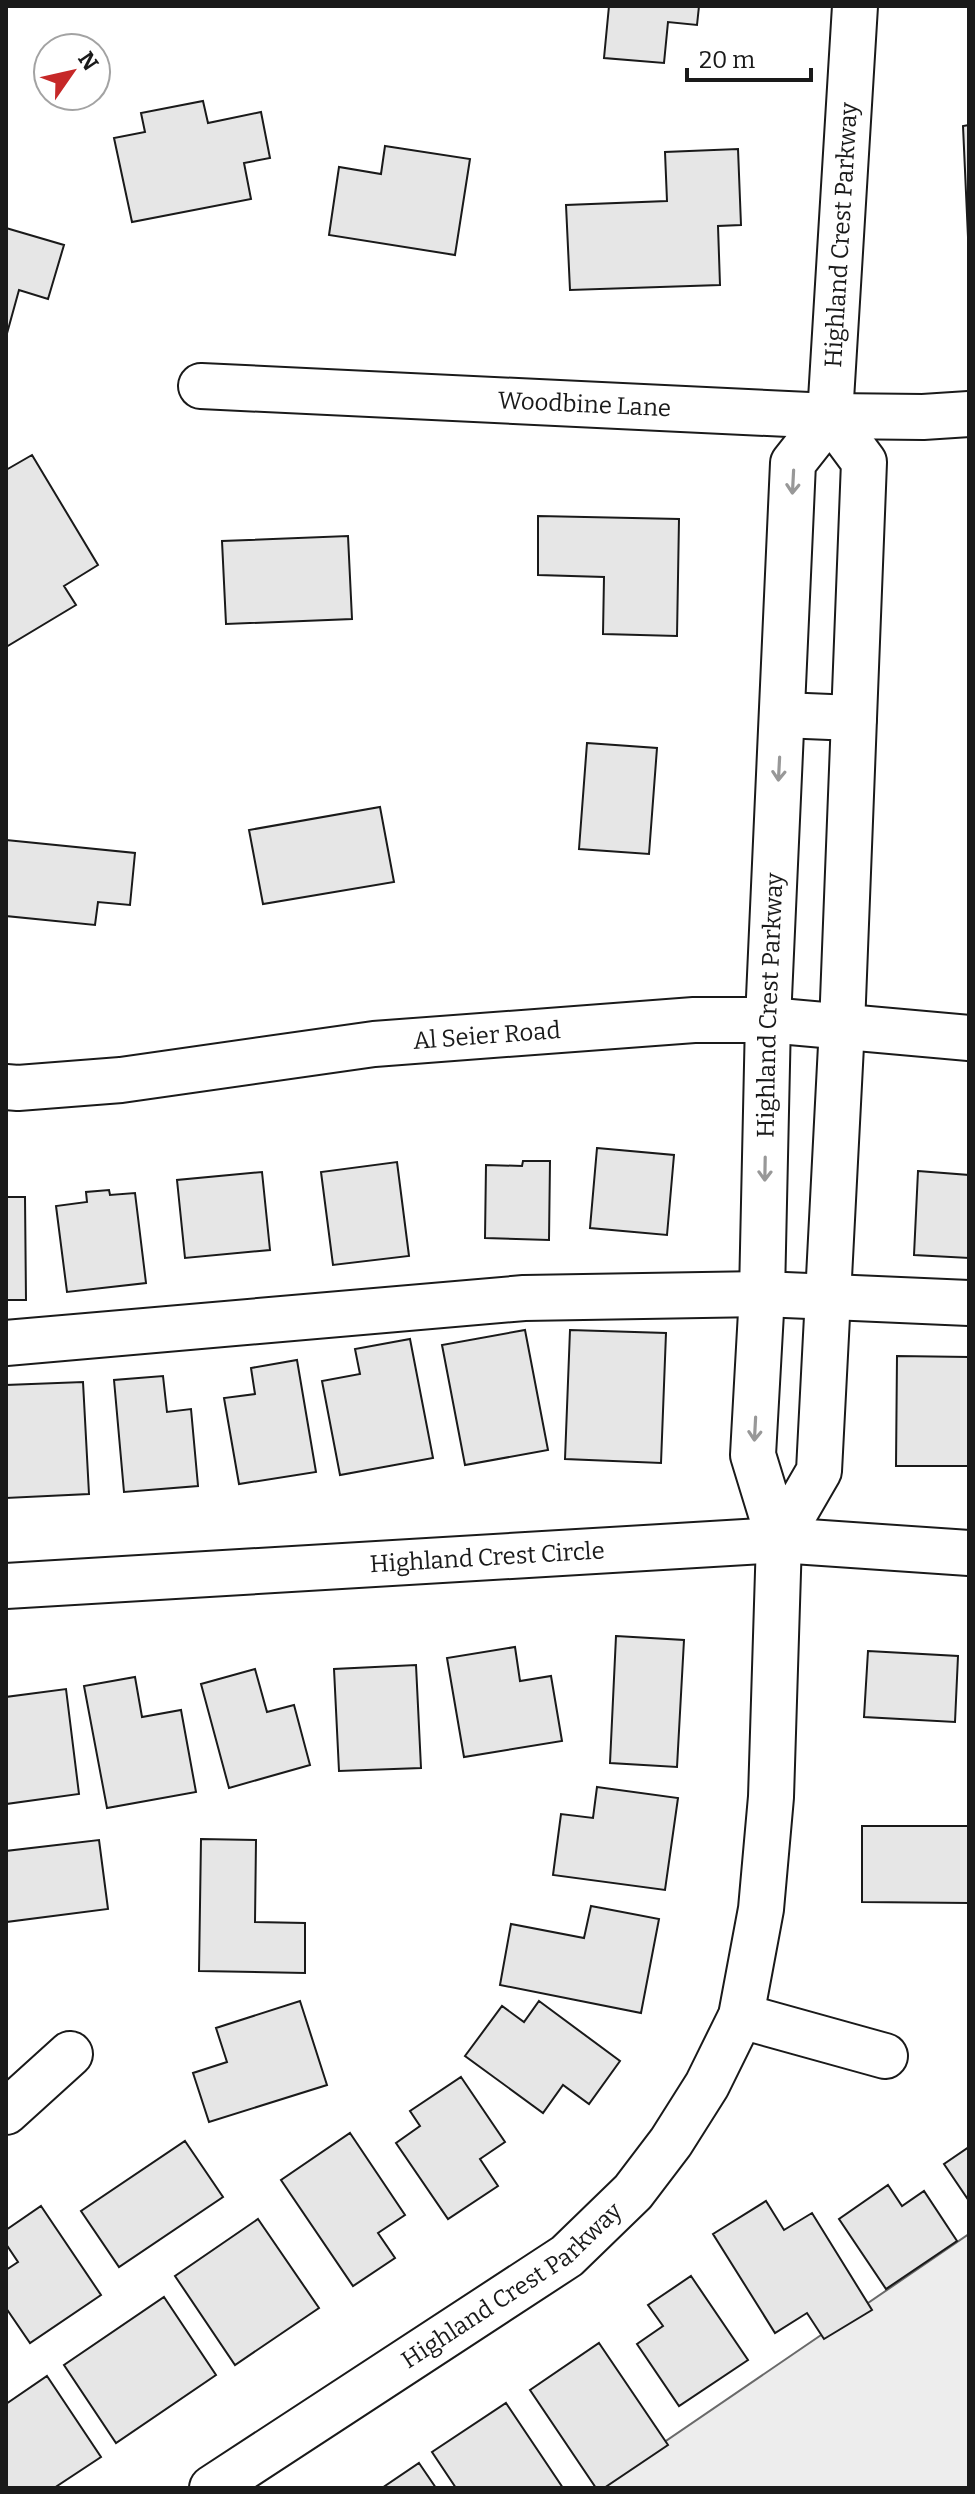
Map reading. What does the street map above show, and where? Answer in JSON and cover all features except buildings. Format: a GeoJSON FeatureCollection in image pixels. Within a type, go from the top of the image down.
{"type":"FeatureCollection","features":[{"type":"Feature","properties":{"kind":"street","name":"Highland Crest Parkway"},"geometry":{"type":"LineString","coordinates":[[212,2488],[567,2256],[633,2192],[671,2142],[707,2085],[741,2016],[761,1909],[771,1797],[779,1540],[753,1455],[762,1294],[768,1020],[793,463],[830,416],[855,6]]}},
{"type":"Feature","properties":{"kind":"street","name":"Woodbine Lane"},"geometry":{"type":"LineString","coordinates":[[201,386],[830,416],[969,414]]}},
{"type":"Feature","properties":{"kind":"street","name":"Highland Crest Parkway"},"geometry":{"type":"LineString","coordinates":[[779,1540],[819,1471],[842,1026],[864,462],[830,416]]}},
{"type":"Feature","properties":{"kind":"street"},"geometry":{"type":"LineString","coordinates":[[782,715],[854,718]]}},
{"type":"Feature","properties":{"kind":"street","name":"Al Seier Road"},"geometry":{"type":"LineString","coordinates":[[6,1087],[121,1080],[374,1044],[694,1020],[768,1020],[969,1038]]}},
{"type":"Feature","properties":{"kind":"street"},"geometry":{"type":"LineString","coordinates":[[6,1343],[524,1298],[762,1294],[969,1303]]}},
{"type":"Feature","properties":{"kind":"street","name":"Highland Crest Circle"},"geometry":{"type":"LineString","coordinates":[[6,1586],[779,1540],[969,1553]]}},
{"type":"Feature","properties":{"kind":"street"},"geometry":{"type":"LineString","coordinates":[[741,2016],[885,2056]]}},
{"type":"Feature","properties":{"kind":"street"},"geometry":{"type":"LineString","coordinates":[[6,2112],[70,2054]]}},
{"type":"Feature","properties":{"kind":"shaded area"},"geometry":{"type":"Polygon","coordinates":[[[969,2234],[969,2488],[597,2488],[969,2234]]]}}]}
